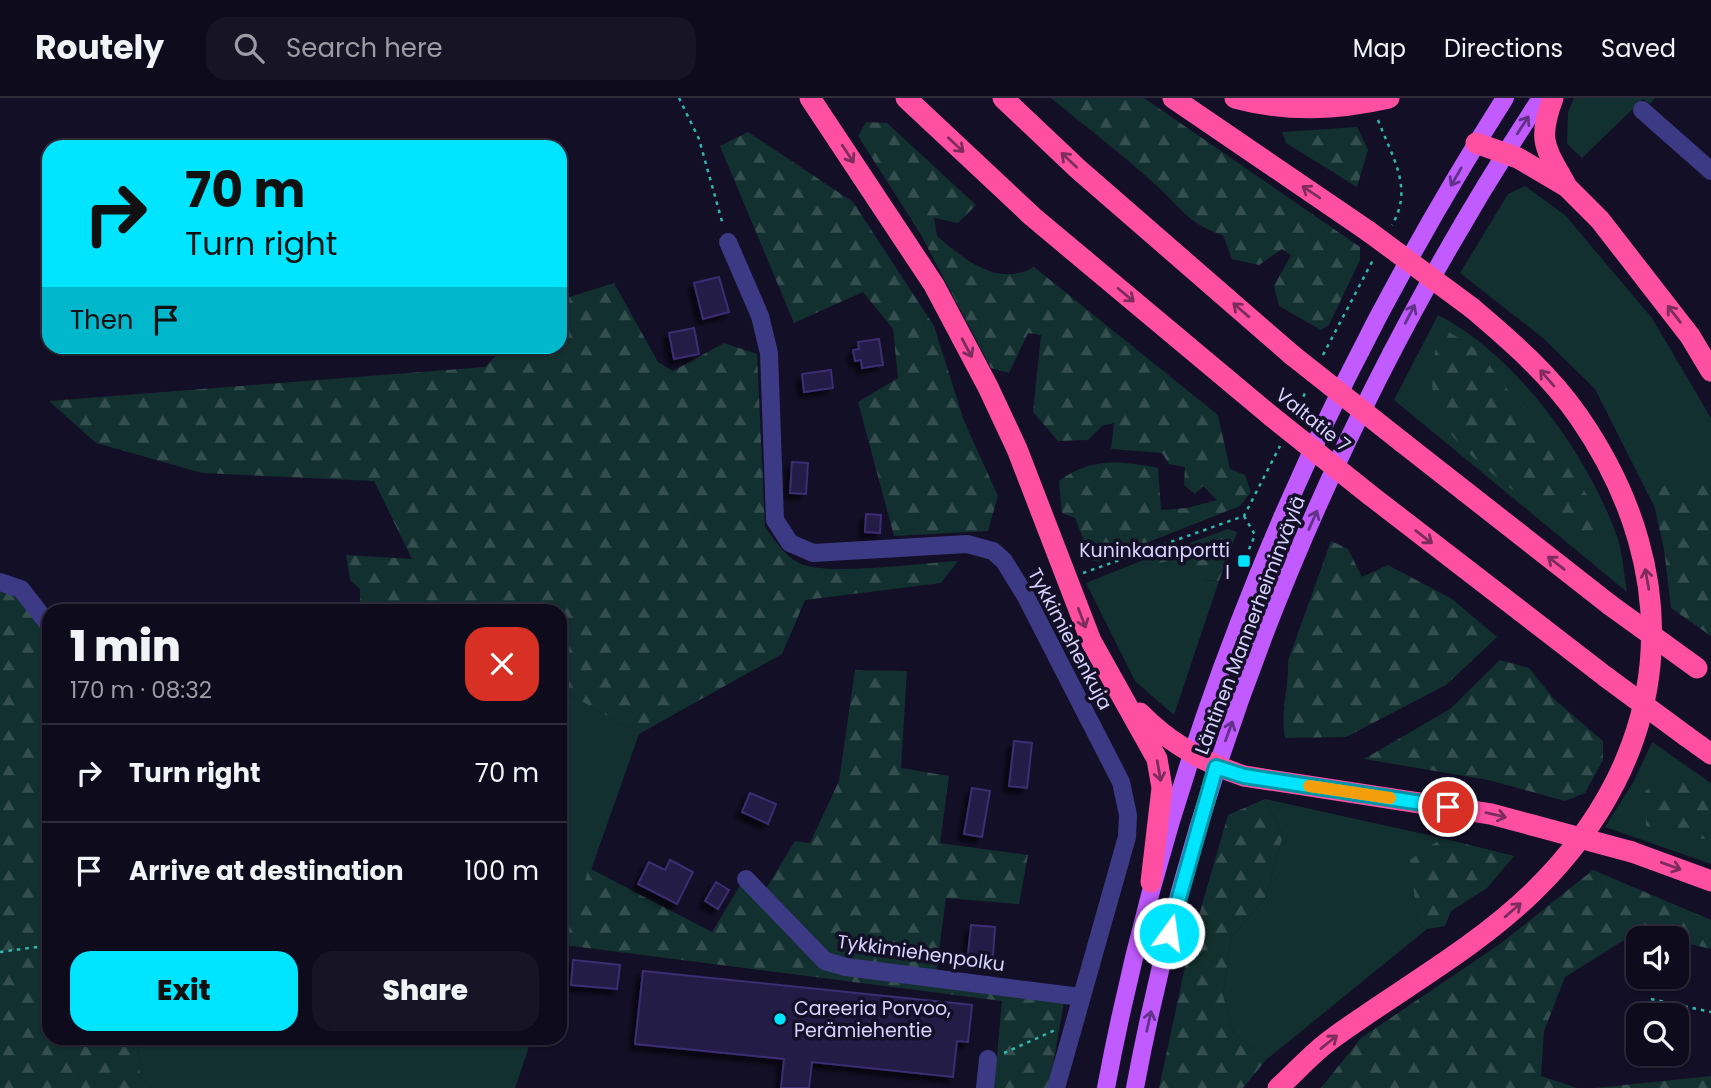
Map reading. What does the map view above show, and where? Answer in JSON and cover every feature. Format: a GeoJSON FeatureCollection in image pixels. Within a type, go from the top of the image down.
{"type":"FeatureCollection","features":[{"type":"Feature","properties":{"kind":"highway"},"geometry":{"type":"LineString","coordinates":[[810,98],[933,285],[988,387],[1017,449],[1091,641],[1157,759],[1162,788],[1151,882]]}},
{"type":"Feature","properties":{"kind":"highway","name":"Valtatie 7"},"geometry":{"type":"LineString","coordinates":[[906,98],[1033,217],[1271,416],[1606,677],[1711,754]]}},
{"type":"Feature","properties":{"kind":"highway","name":"Valtatie 7"},"geometry":{"type":"LineString","coordinates":[[1003,98],[1079,169],[1292,355],[1610,605],[1704,673]]}},
{"type":"Feature","properties":{"kind":"highway"},"geometry":{"type":"LineString","coordinates":[[1173,98],[1378,238],[1472,308],[1547,377],[1579,417],[1622,497],[1640,545],[1652,628],[1650,676],[1640,724],[1605,805],[1573,850],[1533,892],[1479,940],[1330,1040],[1278,1088]]}},
{"type":"Feature","properties":{"kind":"highway"},"geometry":{"type":"LineString","coordinates":[[1235,98],[1267,107],[1323,109],[1382,104]]}},
{"type":"Feature","properties":{"kind":"highway"},"geometry":{"type":"LineString","coordinates":[[1553,98],[1545,121],[1544,145],[1567,187]]}},
{"type":"Feature","properties":{"kind":"highway"},"geometry":{"type":"LineString","coordinates":[[1476,143],[1505,153],[1567,187],[1600,220],[1690,335],[1711,371]]}},
{"type":"Feature","properties":{"kind":"highway"},"geometry":{"type":"LineString","coordinates":[[1117,689],[1163,734],[1216,767],[1244,776],[1479,812],[1632,852],[1711,881]]}},
{"type":"Feature","properties":{"kind":"main road","name":"Läntinen Mannerheiminväylä"},"geometry":{"type":"LineString","coordinates":[[1106,1088],[1151,882],[1191,752],[1264,559],[1322,424],[1396,282],[1505,98]]}},
{"type":"Feature","properties":{"kind":"main road","name":"Läntinen Mannerheiminväylä"},"geometry":{"type":"LineString","coordinates":[[1135,1088],[1175,907],[1216,767],[1278,598],[1345,446],[1418,299],[1541,98]]}},
{"type":"Feature","properties":{"kind":"street"},"geometry":{"type":"LineString","coordinates":[[1642,110],[1711,171]]}},
{"type":"Feature","properties":{"kind":"street","name":"Tykkimiehenkuja"},"geometry":{"type":"LineString","coordinates":[[728,242],[760,316],[769,353],[775,520],[790,543],[813,553],[967,544],[993,551],[1004,561],[1025,595],[1121,782],[1126,797],[1127,837],[1056,1088]]}},
{"type":"Feature","properties":{"kind":"street"},"geometry":{"type":"LineString","coordinates":[[0,582],[21,589],[42,616]]}},
{"type":"Feature","properties":{"kind":"street","name":"Tykkimiehenpolku"},"geometry":{"type":"LineString","coordinates":[[746,879],[825,961],[846,967],[1081,997]]}},
{"type":"Feature","properties":{"kind":"street"},"geometry":{"type":"LineString","coordinates":[[985,1088],[988,1059]]}},
{"type":"Feature","properties":{"kind":"path"},"geometry":{"type":"LineString","coordinates":[[679,98],[699,139],[728,242]]}},
{"type":"Feature","properties":{"kind":"path"},"geometry":{"type":"LineString","coordinates":[[1323,356],[1378,238],[1400,212],[1403,189],[1382,104]]}},
{"type":"Feature","properties":{"kind":"path"},"geometry":{"type":"LineString","coordinates":[[1294,416],[1311,380]]}},
{"type":"Feature","properties":{"kind":"path"},"geometry":{"type":"LineString","coordinates":[[1075,575],[1244,516],[1282,441]]}},
{"type":"Feature","properties":{"kind":"path"},"geometry":{"type":"LineString","coordinates":[[1244,516],[1255,535],[1244,561]]}},
{"type":"Feature","properties":{"kind":"path"},"geometry":{"type":"LineString","coordinates":[[0,952],[42,943]]}},
{"type":"Feature","properties":{"kind":"path"},"geometry":{"type":"LineString","coordinates":[[1651,999],[1711,1012]]}},
{"type":"Feature","properties":{"kind":"path"},"geometry":{"type":"LineString","coordinates":[[988,1059],[1074,1023]]}},
{"type":"Feature","properties":{"kind":"green space"},"geometry":{"type":"Polygon","coordinates":[[[1051,98],[1144,98],[1360,247],[1360,260],[1329,325],[1321,330],[1279,306],[1274,286],[1291,255],[1282,249],[1259,265],[1232,259],[1223,235],[1194,221],[1155,184],[1051,98]]]}},
{"type":"Feature","properties":{"kind":"green space"},"geometry":{"type":"Polygon","coordinates":[[[1574,98],[1655,98],[1650,104],[1643,99],[1582,158],[1567,144],[1568,112],[1574,98]]]}},
{"type":"Feature","properties":{"kind":"green space"},"geometry":{"type":"Polygon","coordinates":[[[866,122],[887,123],[976,205],[958,223],[934,218],[937,236],[947,245],[982,268],[994,272],[1020,273],[1034,267],[1218,415],[1230,469],[1245,475],[1251,492],[1240,506],[1098,562],[1079,556],[1083,538],[1075,518],[1062,513],[1059,481],[1083,468],[1095,464],[1119,463],[1158,468],[1161,510],[1187,508],[1217,500],[1203,486],[1195,494],[1184,485],[1185,467],[1169,464],[1162,453],[1111,449],[1114,423],[1102,426],[1088,440],[1058,441],[1033,412],[1041,335],[1028,333],[1009,373],[991,368],[920,233],[858,136],[866,122]]]}},
{"type":"Feature","properties":{"kind":"green space"},"geometry":{"type":"Polygon","coordinates":[[[1357,127],[1368,150],[1357,187],[1286,143],[1282,132],[1357,127]]]}},
{"type":"Feature","properties":{"kind":"green space"},"geometry":{"type":"Polygon","coordinates":[[[748,132],[853,202],[934,326],[964,421],[998,496],[988,531],[894,536],[858,402],[898,378],[893,329],[863,292],[794,323],[720,146],[748,132]]]}},
{"type":"Feature","properties":{"kind":"green space"},"geometry":{"type":"Polygon","coordinates":[[[1525,186],[1565,215],[1652,318],[1711,418],[1711,480],[1654,506],[1595,389],[1544,339],[1460,273],[1508,194],[1525,186]]]}},
{"type":"Feature","properties":{"kind":"green space"},"geometry":{"type":"Polygon","coordinates":[[[614,283],[658,362],[673,371],[724,343],[757,354],[765,527],[782,549],[798,563],[836,569],[958,561],[941,583],[805,600],[782,654],[639,734],[567,693],[567,604],[360,604],[360,589],[350,580],[346,555],[412,559],[374,481],[202,473],[96,443],[49,401],[485,367],[498,354],[567,354],[567,298],[614,283]]]}},
{"type":"Feature","properties":{"kind":"green space"},"geometry":{"type":"Polygon","coordinates":[[[1438,315],[1495,355],[1547,411],[1569,442],[1589,475],[1618,539],[1627,592],[1394,400],[1438,315]]]}},
{"type":"Feature","properties":{"kind":"green space"},"geometry":{"type":"Polygon","coordinates":[[[1442,328],[1481,352],[1500,381],[1557,444],[1599,516],[1601,553],[1507,486],[1460,444],[1444,424],[1435,406],[1432,386],[1434,357],[1442,328]]]}},
{"type":"Feature","properties":{"kind":"green space"},"geometry":{"type":"Polygon","coordinates":[[[1711,463],[1711,636],[1671,608],[1664,549],[1651,492],[1670,483],[1691,489],[1707,480],[1708,464],[1711,463]]]}},
{"type":"Feature","properties":{"kind":"green space"},"geometry":{"type":"Polygon","coordinates":[[[1228,529],[1237,532],[1219,581],[1201,580],[1193,573],[1197,555],[1151,565],[1143,560],[1228,529]]]}},
{"type":"Feature","properties":{"kind":"green space"},"geometry":{"type":"Polygon","coordinates":[[[1331,541],[1348,549],[1362,577],[1388,565],[1452,599],[1497,637],[1446,685],[1346,737],[1285,738],[1283,719],[1288,661],[1331,541]]]}},
{"type":"Feature","properties":{"kind":"green space"},"geometry":{"type":"Polygon","coordinates":[[[1198,555],[1201,580],[1219,581],[1174,715],[1135,681],[1086,583],[1143,560],[1151,565],[1198,555]]]}},
{"type":"Feature","properties":{"kind":"green space"},"geometry":{"type":"Polygon","coordinates":[[[0,590],[16,595],[42,628],[42,1045],[138,1045],[140,1077],[151,1088],[0,1088],[0,590]]]}},
{"type":"Feature","properties":{"kind":"green space"},"geometry":{"type":"Polygon","coordinates":[[[1500,660],[1529,668],[1555,700],[1603,741],[1603,760],[1585,793],[1565,801],[1488,780],[1364,759],[1450,709],[1500,660]]]}},
{"type":"Feature","properties":{"kind":"green space"},"geometry":{"type":"Polygon","coordinates":[[[855,670],[907,671],[901,768],[949,776],[940,843],[1028,855],[1019,904],[946,898],[936,973],[829,957],[765,890],[795,841],[810,843],[839,781],[855,670]]]}},
{"type":"Feature","properties":{"kind":"green space"},"geometry":{"type":"Polygon","coordinates":[[[567,693],[639,734],[567,938],[567,693]]]}},
{"type":"Feature","properties":{"kind":"green space"},"geometry":{"type":"Polygon","coordinates":[[[1652,742],[1711,783],[1711,864],[1605,827],[1634,781],[1652,742]]]}},
{"type":"Feature","properties":{"kind":"green space"},"geometry":{"type":"Polygon","coordinates":[[[1671,774],[1711,802],[1711,838],[1699,839],[1646,826],[1645,791],[1671,774]]]}},
{"type":"Feature","properties":{"kind":"green space"},"geometry":{"type":"Polygon","coordinates":[[[1265,799],[1442,838],[1411,860],[1418,924],[1427,929],[1266,1060],[1233,1032],[1223,995],[1231,938],[1266,897],[1283,835],[1265,799]]]}},
{"type":"Feature","properties":{"kind":"green space"},"geometry":{"type":"Polygon","coordinates":[[[1265,799],[1283,835],[1266,897],[1231,938],[1223,995],[1233,1032],[1266,1060],[1243,1088],[1159,1088],[1188,953],[1228,815],[1265,799]]]}},
{"type":"Feature","properties":{"kind":"green space"},"geometry":{"type":"Polygon","coordinates":[[[1442,838],[1514,856],[1487,888],[1451,911],[1445,926],[1427,929],[1418,924],[1410,860],[1442,838]]]}},
{"type":"Feature","properties":{"kind":"green space"},"geometry":{"type":"Polygon","coordinates":[[[589,868],[712,932],[741,884],[823,966],[1064,1002],[1049,1088],[994,1088],[1002,1001],[567,945],[567,936],[589,868]]]}},
{"type":"Feature","properties":{"kind":"green space"},"geometry":{"type":"Polygon","coordinates":[[[1593,870],[1711,920],[1711,949],[1689,944],[1689,926],[1626,926],[1626,939],[1565,977],[1544,1031],[1541,1076],[1577,1088],[1321,1088],[1361,1038],[1500,944],[1593,870]]]}},
{"type":"Feature","properties":{"kind":"green space"},"geometry":{"type":"Polygon","coordinates":[[[138,1045],[530,1045],[515,1088],[151,1088],[140,1077],[138,1045]]]}},
{"type":"Feature","properties":{"kind":"green space"},"geometry":{"type":"Polygon","coordinates":[[[1711,1076],[1711,1088],[1595,1088],[1711,1076]]]}},
{"type":"Feature","properties":{"kind":"building"},"geometry":{"type":"Polygon","coordinates":[[[719,277],[729,312],[703,319],[694,283],[719,277]]]}},
{"type":"Feature","properties":{"kind":"building"},"geometry":{"type":"Polygon","coordinates":[[[694,328],[699,354],[674,359],[669,333],[694,328]]]}},
{"type":"Feature","properties":{"kind":"building"},"geometry":{"type":"Polygon","coordinates":[[[879,339],[883,365],[862,368],[861,360],[855,361],[853,350],[859,349],[858,342],[879,339]]]}},
{"type":"Feature","properties":{"kind":"building"},"geometry":{"type":"Polygon","coordinates":[[[831,370],[833,388],[804,392],[802,374],[831,370]]]}},
{"type":"Feature","properties":{"kind":"building"},"geometry":{"type":"Polygon","coordinates":[[[792,462],[808,463],[806,494],[790,493],[792,462]]]}},
{"type":"Feature","properties":{"kind":"building"},"geometry":{"type":"Polygon","coordinates":[[[866,514],[881,515],[880,533],[865,532],[866,514]]]}},
{"type":"Feature","properties":{"kind":"building"},"geometry":{"type":"Polygon","coordinates":[[[1014,741],[1032,743],[1027,788],[1009,786],[1014,741]]]}},
{"type":"Feature","properties":{"kind":"building"},"geometry":{"type":"Polygon","coordinates":[[[972,788],[990,791],[982,837],[964,834],[972,788]]]}},
{"type":"Feature","properties":{"kind":"building"},"geometry":{"type":"Polygon","coordinates":[[[750,793],[776,804],[768,824],[742,812],[750,793]]]}},
{"type":"Feature","properties":{"kind":"building"},"geometry":{"type":"Polygon","coordinates":[[[670,860],[693,872],[677,904],[638,884],[649,862],[665,870],[670,860]]]}},
{"type":"Feature","properties":{"kind":"building"},"geometry":{"type":"Polygon","coordinates":[[[716,882],[729,890],[718,909],[705,901],[716,882]]]}},
{"type":"Feature","properties":{"kind":"building"},"geometry":{"type":"Polygon","coordinates":[[[971,925],[995,927],[993,956],[968,954],[971,925]]]}},
{"type":"Feature","properties":{"kind":"building"},"geometry":{"type":"Polygon","coordinates":[[[573,960],[620,965],[617,989],[571,985],[573,960]]]}},
{"type":"Feature","properties":{"kind":"building"},"geometry":{"type":"Polygon","coordinates":[[[643,971],[972,1005],[968,1042],[957,1041],[953,1077],[812,1062],[809,1088],[781,1088],[784,1059],[635,1044],[643,971]]]}},
{"type":"Feature","properties":{"kind":"slow traffic"},"geometry":{"type":"LineString","coordinates":[[1309,786],[1390,798]]}},
{"type":"Feature","properties":{"kind":"place","name":"Kuninkaanportti I"},"geometry":{"type":"Point","coordinates":[1244,561]}},
{"type":"Feature","properties":{"kind":"place","name":"Careeria Porvoo, Perämiehentie"},"geometry":{"type":"Point","coordinates":[780,1019]}},
{"type":"Feature","properties":{"kind":"route"},"geometry":{"type":"LineString","coordinates":[[1169,933],[1216,767],[1244,776],[1448,807]]}}]}
